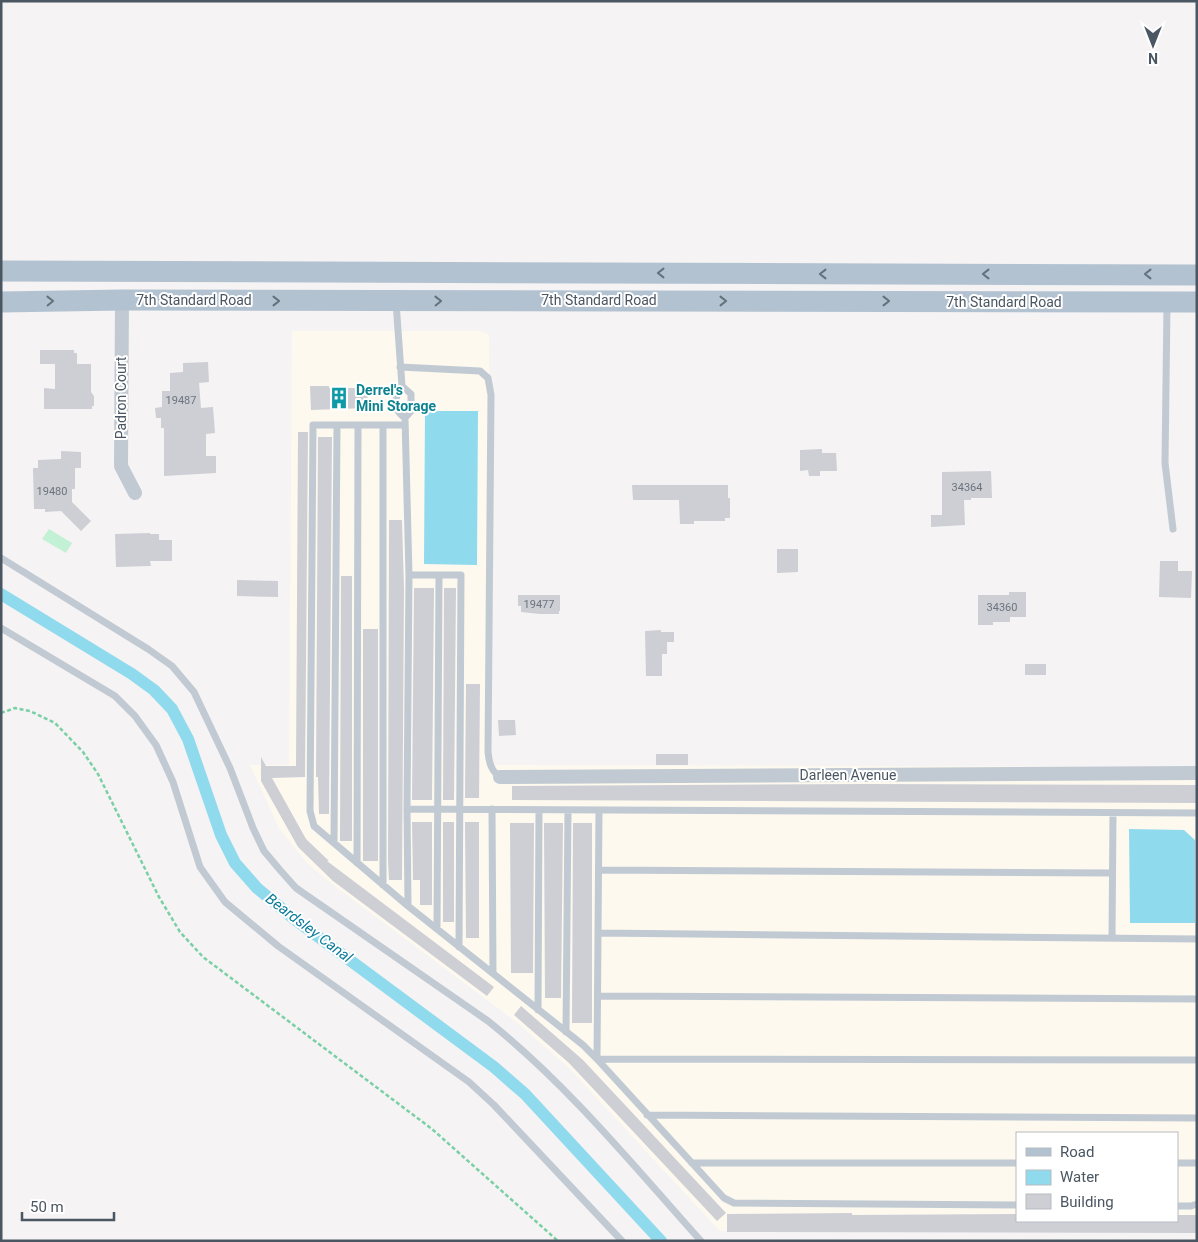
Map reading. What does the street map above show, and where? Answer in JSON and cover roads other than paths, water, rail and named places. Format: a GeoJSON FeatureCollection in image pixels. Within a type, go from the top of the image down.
{"type":"FeatureCollection","features":[{"type":"Feature","properties":{"kind":"main road","name":"7th Standard Road"},"geometry":{"type":"LineString","coordinates":[[1,271],[1197,275]]}},
{"type":"Feature","properties":{"kind":"main road","name":"7th Standard Road"},"geometry":{"type":"LineString","coordinates":[[1,302],[122,300],[1197,302]]}},
{"type":"Feature","properties":{"kind":"street","name":"Padron Court"},"geometry":{"type":"LineString","coordinates":[[122,300],[121,466],[135,493]]}},
{"type":"Feature","properties":{"kind":"street","name":"Darleen Avenue"},"geometry":{"type":"LineString","coordinates":[[500,777],[1197,773]]}},
{"type":"Feature","properties":{"kind":"lane"},"geometry":{"type":"LineString","coordinates":[[396,301],[402,386],[396,395],[396,406],[398,413],[405,421]]}},
{"type":"Feature","properties":{"kind":"lane"},"geometry":{"type":"LineString","coordinates":[[1167,302],[1165,463],[1173,529]]}},
{"type":"Feature","properties":{"kind":"lane"},"geometry":{"type":"LineString","coordinates":[[400,367],[480,371],[488,378],[491,395],[488,761],[495,773],[500,777]]}},
{"type":"Feature","properties":{"kind":"lane"},"geometry":{"type":"LineString","coordinates":[[402,386],[411,394],[411,411],[405,421],[409,575],[408,906]]}},
{"type":"Feature","properties":{"kind":"lane"},"geometry":{"type":"LineString","coordinates":[[405,421],[383,425],[313,425],[310,812],[314,826],[408,906],[597,1059],[724,1198],[734,1203],[1016,1205]]}},
{"type":"Feature","properties":{"kind":"lane"},"geometry":{"type":"LineString","coordinates":[[334,843],[337,425]]}},
{"type":"Feature","properties":{"kind":"lane"},"geometry":{"type":"LineString","coordinates":[[358,425],[358,863]]}},
{"type":"Feature","properties":{"kind":"lane"},"geometry":{"type":"LineString","coordinates":[[383,425],[384,885]]}},
{"type":"Feature","properties":{"kind":"lane"},"geometry":{"type":"LineString","coordinates":[[1,558],[148,649],[172,666],[194,692],[207,717],[264,851],[296,888],[480,1016],[517,1044],[576,1102],[701,1241]]}},
{"type":"Feature","properties":{"kind":"lane"},"geometry":{"type":"LineString","coordinates":[[409,575],[461,575],[459,947]]}},
{"type":"Feature","properties":{"kind":"lane"},"geometry":{"type":"LineString","coordinates":[[437,929],[439,575]]}},
{"type":"Feature","properties":{"kind":"lane"},"geometry":{"type":"LineString","coordinates":[[1,628],[115,696],[135,716],[156,745],[173,782],[200,868],[225,902],[278,946],[469,1082],[494,1104],[622,1241]]}},
{"type":"Feature","properties":{"kind":"lane"},"geometry":{"type":"LineString","coordinates":[[407,809],[1197,814]]}},
{"type":"Feature","properties":{"kind":"lane"},"geometry":{"type":"LineString","coordinates":[[492,809],[493,974]]}},
{"type":"Feature","properties":{"kind":"lane"},"geometry":{"type":"LineString","coordinates":[[538,810],[538,1010]]}},
{"type":"Feature","properties":{"kind":"lane"},"geometry":{"type":"LineString","coordinates":[[566,1032],[568,810]]}},
{"type":"Feature","properties":{"kind":"lane"},"geometry":{"type":"LineString","coordinates":[[597,1059],[599,810]]}},
{"type":"Feature","properties":{"kind":"lane"},"geometry":{"type":"LineString","coordinates":[[1112,813],[1112,938]]}},
{"type":"Feature","properties":{"kind":"lane"},"geometry":{"type":"LineString","coordinates":[[599,870],[1112,873]]}},
{"type":"Feature","properties":{"kind":"lane"},"geometry":{"type":"LineString","coordinates":[[599,933],[1197,939]]}},
{"type":"Feature","properties":{"kind":"lane"},"geometry":{"type":"LineString","coordinates":[[598,996],[1197,999]]}},
{"type":"Feature","properties":{"kind":"lane"},"geometry":{"type":"LineString","coordinates":[[597,1059],[1197,1060]]}},
{"type":"Feature","properties":{"kind":"lane"},"geometry":{"type":"LineString","coordinates":[[648,1115],[1197,1118]]}},
{"type":"Feature","properties":{"kind":"lane"},"geometry":{"type":"LineString","coordinates":[[692,1163],[1016,1163]]}},
{"type":"Feature","properties":{"kind":"lane"},"geometry":{"type":"LineString","coordinates":[[1178,1163],[1197,1163]]}},
{"type":"Feature","properties":{"kind":"lane"},"geometry":{"type":"LineString","coordinates":[[1178,1206],[1197,1204]]}},
{"type":"Feature","properties":{"kind":"water"},"geometry":{"type":"Polygon","coordinates":[[[425,411],[478,411],[477,565],[424,564],[425,411]]]}},
{"type":"Feature","properties":{"kind":"water"},"geometry":{"type":"Polygon","coordinates":[[[1129,829],[1184,830],[1195,840],[1195,923],[1130,923],[1129,829]]]}},
{"type":"Feature","properties":{"kind":"waterway","name":"Beardsley Canal"},"geometry":{"type":"LineString","coordinates":[[1,594],[132,674],[154,690],[172,709],[188,739],[221,835],[235,863],[257,888],[293,918],[494,1067],[525,1094],[661,1241]]}},
{"type":"Feature","properties":{"kind":"place","name":"Derrel's Mini Storage"},"geometry":{"type":"Point","coordinates":[339,398]}}]}
